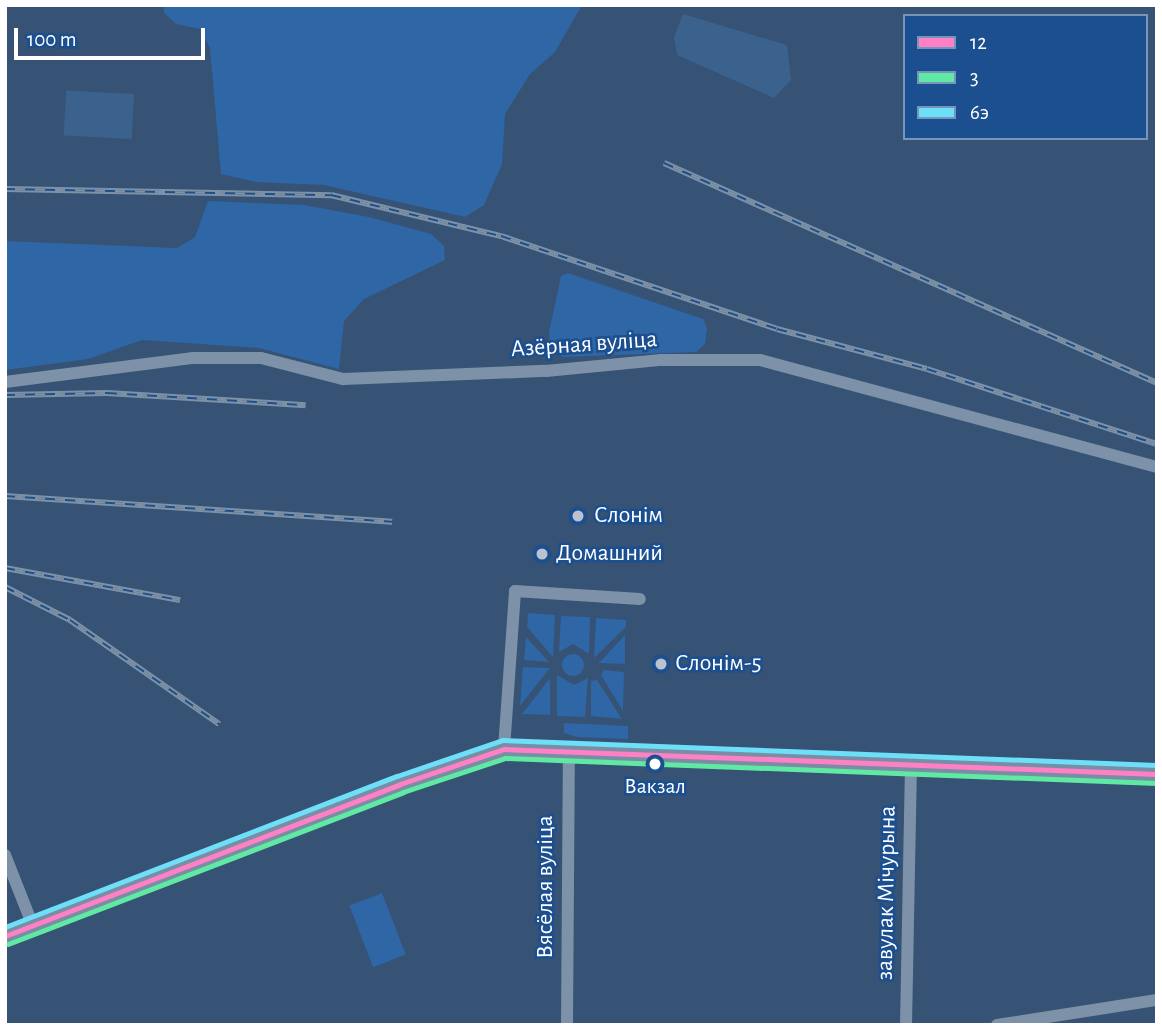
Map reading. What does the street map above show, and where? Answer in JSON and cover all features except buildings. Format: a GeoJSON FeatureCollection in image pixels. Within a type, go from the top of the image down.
{"type":"FeatureCollection","features":[{"type":"Feature","properties":{"kind":"main road"},"geometry":{"type":"LineString","coordinates":[[5,936],[424,775],[504,749],[911,762],[1157,774]]}},
{"type":"Feature","properties":{"kind":"street","name":"Азёрная вуліца"},"geometry":{"type":"LineString","coordinates":[[5,382],[193,358],[261,358],[343,379],[546,371],[662,360],[760,360],[1157,467]]}},
{"type":"Feature","properties":{"kind":"street"},"geometry":{"type":"LineString","coordinates":[[504,749],[515,591],[640,599]]}},
{"type":"Feature","properties":{"kind":"street","name":"Вясёлая вуліца"},"geometry":{"type":"LineString","coordinates":[[567,1025],[569,750]]}},
{"type":"Feature","properties":{"kind":"street","name":"завулак Мічурына"},"geometry":{"type":"LineString","coordinates":[[906,1025],[911,762]]}},
{"type":"Feature","properties":{"kind":"street"},"geometry":{"type":"LineString","coordinates":[[5,855],[33,926]]}},
{"type":"Feature","properties":{"kind":"street"},"geometry":{"type":"LineString","coordinates":[[997,1025],[1157,1000]]}},
{"type":"Feature","properties":{"kind":"shaded area"},"geometry":{"type":"Polygon","coordinates":[[[164,5],[582,5],[555,52],[530,74],[505,114],[502,164],[484,205],[465,217],[324,185],[256,182],[221,174],[210,48],[200,29],[176,24],[164,13],[164,5]]]}},
{"type":"Feature","properties":{"kind":"shaded area"},"geometry":{"type":"Polygon","coordinates":[[[683,14],[787,45],[791,80],[774,98],[677,55],[674,37],[683,14]]]}},
{"type":"Feature","properties":{"kind":"shaded area"},"geometry":{"type":"Polygon","coordinates":[[[66,90],[134,94],[132,139],[64,135],[66,90]]]}},
{"type":"Feature","properties":{"kind":"shaded area"},"geometry":{"type":"Polygon","coordinates":[[[208,201],[304,205],[369,217],[431,234],[444,246],[445,260],[364,299],[344,321],[339,369],[259,348],[142,340],[88,359],[5,370],[5,241],[177,248],[195,237],[208,201]]]}},
{"type":"Feature","properties":{"kind":"shaded area"},"geometry":{"type":"Polygon","coordinates":[[[568,273],[703,319],[707,328],[705,344],[696,352],[562,357],[550,343],[549,332],[561,276],[568,273]]]}},
{"type":"Feature","properties":{"kind":"shaded area"},"geometry":{"type":"Polygon","coordinates":[[[528,613],[555,615],[553,657],[527,627],[528,613]]]}},
{"type":"Feature","properties":{"kind":"shaded area"},"geometry":{"type":"Polygon","coordinates":[[[561,616],[590,617],[589,654],[573,644],[559,652],[561,616]]]}},
{"type":"Feature","properties":{"kind":"shaded area"},"geometry":{"type":"Polygon","coordinates":[[[596,618],[626,620],[626,627],[594,658],[596,618]]]}},
{"type":"Feature","properties":{"kind":"shaded area"},"geometry":{"type":"Polygon","coordinates":[[[625,635],[625,664],[599,663],[625,635]]]}},
{"type":"Feature","properties":{"kind":"shaded area"},"geometry":{"type":"Polygon","coordinates":[[[526,637],[549,662],[524,660],[526,637]]]}},
{"type":"Feature","properties":{"kind":"shaded area"},"geometry":{"type":"Polygon","coordinates":[[[573,654],[581,657],[584,665],[581,673],[573,676],[565,673],[562,665],[565,657],[573,654]]]}},
{"type":"Feature","properties":{"kind":"shaded area"},"geometry":{"type":"Polygon","coordinates":[[[523,667],[550,668],[520,706],[523,667]]]}},
{"type":"Feature","properties":{"kind":"shaded area"},"geometry":{"type":"Polygon","coordinates":[[[604,670],[624,672],[623,711],[601,675],[604,670]]]}},
{"type":"Feature","properties":{"kind":"shaded area"},"geometry":{"type":"Polygon","coordinates":[[[557,675],[574,685],[588,678],[585,717],[557,716],[557,675]]]}},
{"type":"Feature","properties":{"kind":"shaded area"},"geometry":{"type":"Polygon","coordinates":[[[550,678],[550,715],[522,714],[550,678]]]}},
{"type":"Feature","properties":{"kind":"shaded area"},"geometry":{"type":"Polygon","coordinates":[[[597,680],[622,719],[591,716],[591,681],[597,680]]]}},
{"type":"Feature","properties":{"kind":"shaded area"},"geometry":{"type":"Polygon","coordinates":[[[564,723],[628,726],[628,739],[577,737],[564,733],[564,723]]]}},
{"type":"Feature","properties":{"kind":"shaded area"},"geometry":{"type":"Polygon","coordinates":[[[382,893],[406,955],[373,967],[349,906],[382,893]]]}},
{"type":"Feature","properties":{"kind":"railway"},"geometry":{"type":"LineString","coordinates":[[664,163],[1157,383]]}},
{"type":"Feature","properties":{"kind":"railway"},"geometry":{"type":"LineString","coordinates":[[5,189],[331,195],[501,236],[777,329],[927,369],[1157,444]]}},
{"type":"Feature","properties":{"kind":"railway"},"geometry":{"type":"LineString","coordinates":[[5,395],[107,393],[306,405]]}},
{"type":"Feature","properties":{"kind":"railway"},"geometry":{"type":"LineString","coordinates":[[5,496],[392,522]]}},
{"type":"Feature","properties":{"kind":"railway"},"geometry":{"type":"LineString","coordinates":[[5,568],[180,600]]}},
{"type":"Feature","properties":{"kind":"railway"},"geometry":{"type":"LineString","coordinates":[[5,587],[70,620],[219,724]]}},
{"type":"Feature","properties":{"kind":"transit line","name":"6э"},"geometry":{"type":"LineString","coordinates":[[5,927],[397,776],[503,740],[1157,765]]}},
{"type":"Feature","properties":{"kind":"transit line","name":"12"},"geometry":{"type":"LineString","coordinates":[[5,936],[400,784],[504,749],[1157,774]]}},
{"type":"Feature","properties":{"kind":"transit line","name":"3"},"geometry":{"type":"LineString","coordinates":[[8,944],[403,792],[505,758],[1157,783]]}},
{"type":"Feature","properties":{"kind":"place","name":"Слонім"},"geometry":{"type":"Point","coordinates":[578,516]}},
{"type":"Feature","properties":{"kind":"place","name":"Домашний"},"geometry":{"type":"Point","coordinates":[542,554]}},
{"type":"Feature","properties":{"kind":"place","name":"Слонім-5"},"geometry":{"type":"Point","coordinates":[661,664]}},
{"type":"Feature","properties":{"kind":"place","name":"Вакзал"},"geometry":{"type":"Point","coordinates":[655,764]}}]}
